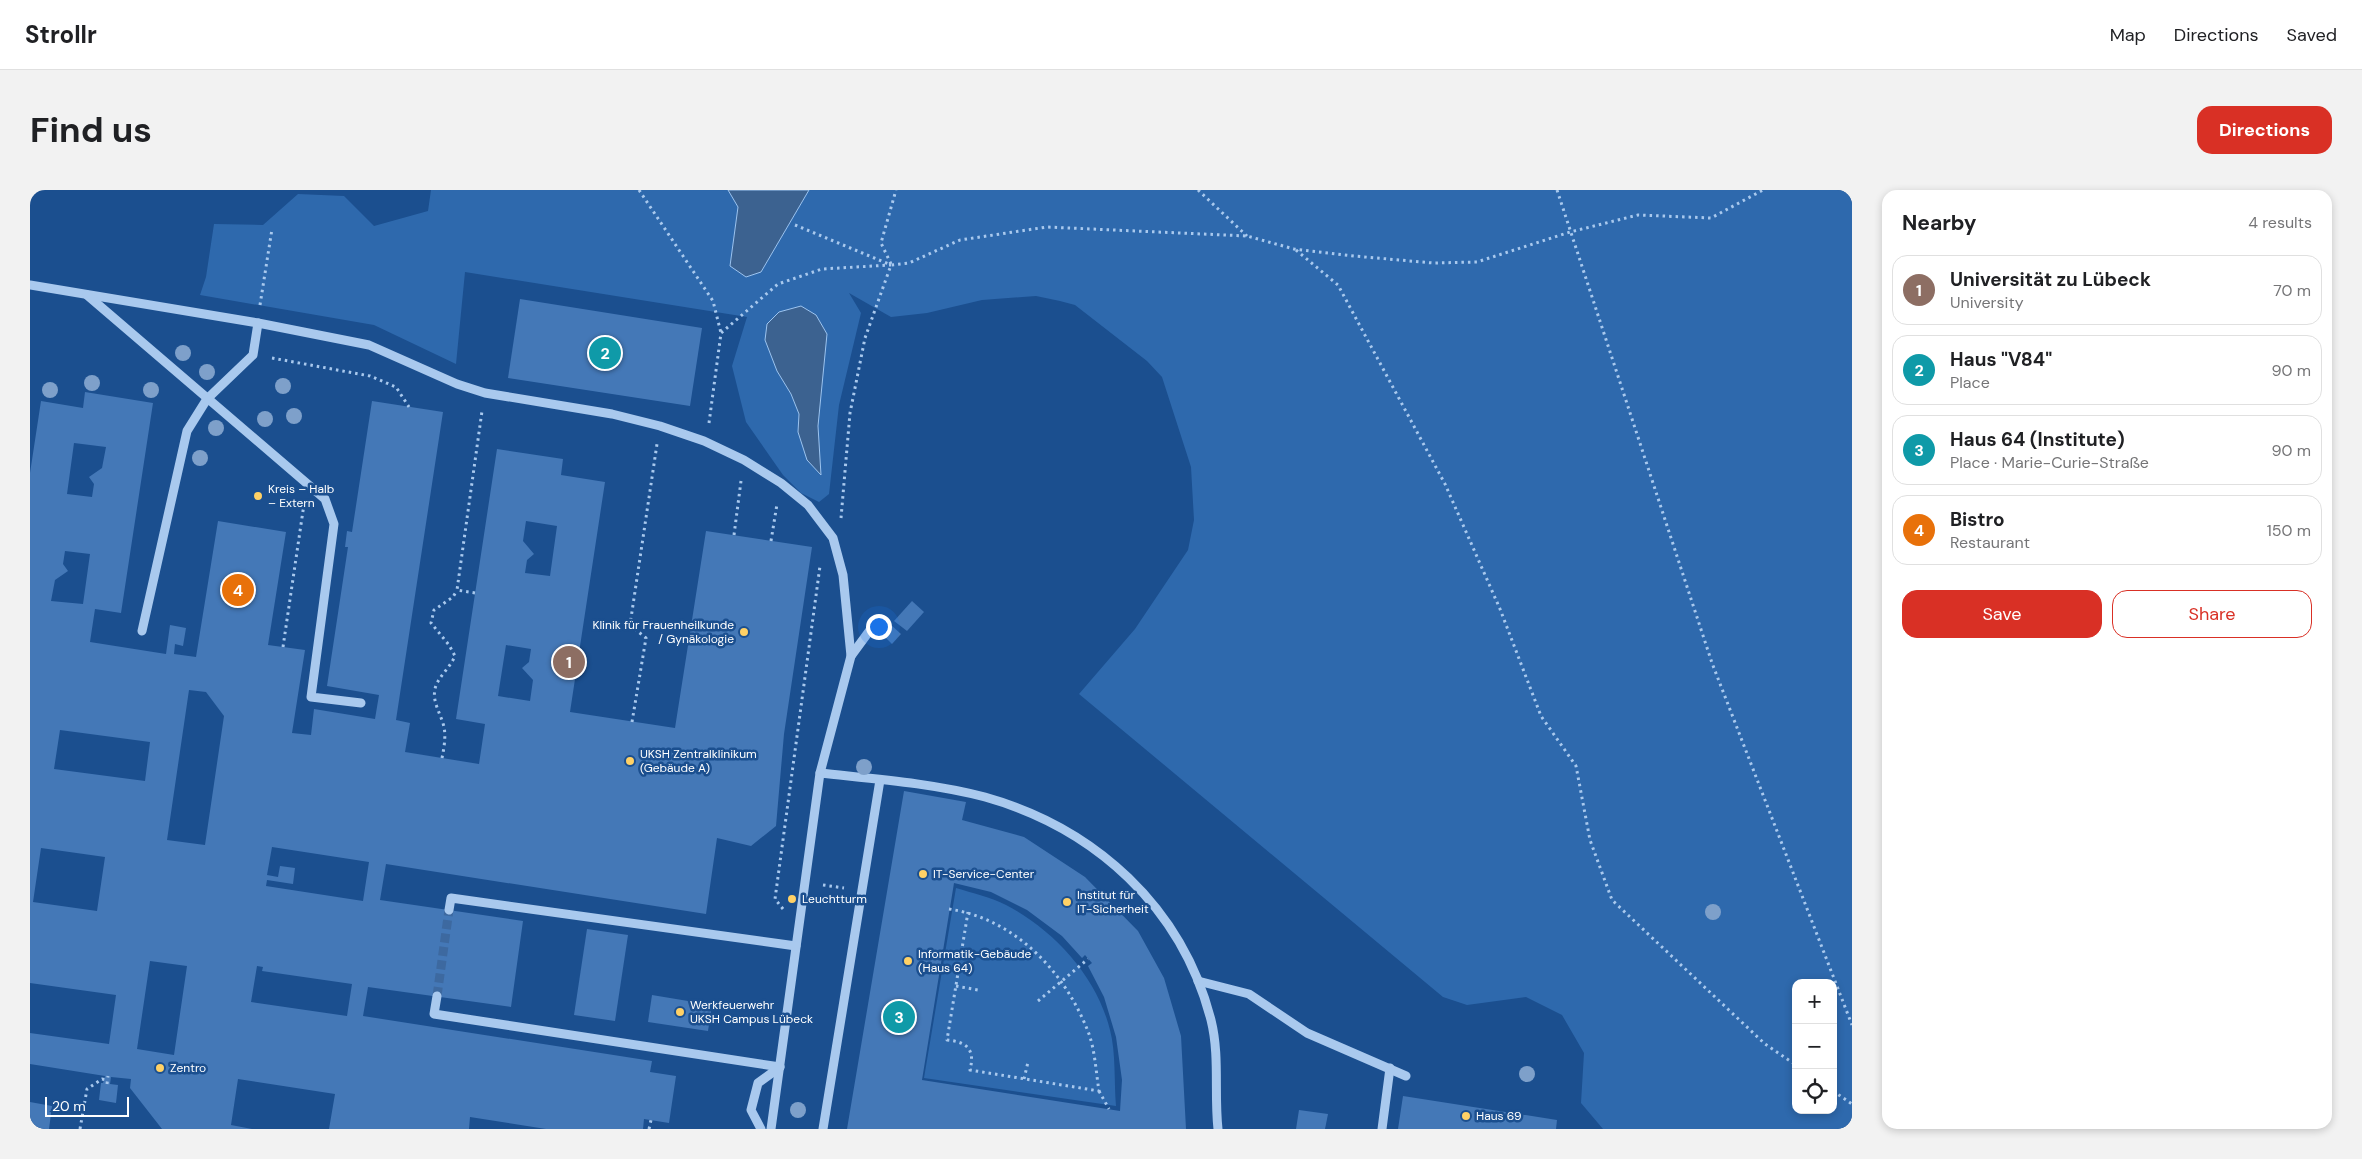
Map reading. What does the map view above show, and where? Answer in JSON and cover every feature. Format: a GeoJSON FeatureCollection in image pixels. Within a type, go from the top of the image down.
{"type":"FeatureCollection","features":[{"type":"Feature","properties":{"kind":"street"},"geometry":{"type":"LineString","coordinates":[[30,285],[258,323],[369,345],[457,384],[485,394],[612,414],[660,426],[704,441],[744,460],[781,483],[808,505],[833,538],[845,581],[851,656],[820,773],[771,1129]]}},
{"type":"Feature","properties":{"kind":"street"},"geometry":{"type":"LineString","coordinates":[[87,295],[207,399],[304,479],[326,500],[334,524],[311,697],[361,703]]}},
{"type":"Feature","properties":{"kind":"street"},"geometry":{"type":"LineString","coordinates":[[142,630],[187,431],[207,399],[253,356],[258,323]]}},
{"type":"Feature","properties":{"kind":"street"},"geometry":{"type":"LineString","coordinates":[[851,656],[873,626]]}},
{"type":"Feature","properties":{"kind":"street"},"geometry":{"type":"LineString","coordinates":[[820,773],[931,786],[986,798],[1038,818],[1086,843],[1132,879],[1172,928],[1198,981],[1211,1020],[1218,1067],[1218,1129]]}},
{"type":"Feature","properties":{"kind":"street"},"geometry":{"type":"LineString","coordinates":[[823,1129],[880,780]]}},
{"type":"Feature","properties":{"kind":"street"},"geometry":{"type":"LineString","coordinates":[[449,910],[451,898],[796,946]]}},
{"type":"Feature","properties":{"kind":"street"},"geometry":{"type":"LineString","coordinates":[[1198,981],[1249,994],[1306,1033],[1406,1076]]}},
{"type":"Feature","properties":{"kind":"street"},"geometry":{"type":"LineString","coordinates":[[437,996],[434,1014],[780,1067]]}},
{"type":"Feature","properties":{"kind":"street"},"geometry":{"type":"LineString","coordinates":[[762,1129],[751,1110],[758,1083],[780,1067]]}},
{"type":"Feature","properties":{"kind":"street"},"geometry":{"type":"LineString","coordinates":[[1382,1129],[1390,1068]]}},
{"type":"Feature","properties":{"kind":"path"},"geometry":{"type":"LineString","coordinates":[[639,190],[713,301],[721,333],[710,416],[704,441]]}},
{"type":"Feature","properties":{"kind":"path"},"geometry":{"type":"LineString","coordinates":[[842,523],[850,412],[865,338],[891,265],[881,243],[896,190]]}},
{"type":"Feature","properties":{"kind":"path"},"geometry":{"type":"LineString","coordinates":[[1198,190],[1247,236]]}},
{"type":"Feature","properties":{"kind":"path"},"geometry":{"type":"LineString","coordinates":[[1557,190],[1712,663],[1852,1025]]}},
{"type":"Feature","properties":{"kind":"path"},"geometry":{"type":"LineString","coordinates":[[721,333],[778,284],[822,269],[909,263],[960,240],[1046,227],[1247,236],[1294,249],[1434,263],[1477,262],[1570,232],[1638,214],[1711,218],[1762,190]]}},
{"type":"Feature","properties":{"kind":"path"},"geometry":{"type":"LineString","coordinates":[[795,225],[891,265]]}},
{"type":"Feature","properties":{"kind":"path"},"geometry":{"type":"LineString","coordinates":[[258,323],[261,289],[272,229]]}},
{"type":"Feature","properties":{"kind":"path"},"geometry":{"type":"LineString","coordinates":[[1294,249],[1338,285],[1445,484],[1500,609],[1541,716],[1576,766],[1590,840],[1612,900],[1764,1044],[1792,1062]]}},
{"type":"Feature","properties":{"kind":"path"},"geometry":{"type":"LineString","coordinates":[[253,356],[370,376],[396,387],[409,406]]}},
{"type":"Feature","properties":{"kind":"path"},"geometry":{"type":"LineString","coordinates":[[442,758],[445,729],[436,704],[434,692],[436,684],[451,665],[454,656],[449,645],[431,623],[434,610],[453,597],[457,590],[485,394]]}},
{"type":"Feature","properties":{"kind":"path"},"geometry":{"type":"LineString","coordinates":[[632,722],[646,638],[630,625],[660,426]]}},
{"type":"Feature","properties":{"kind":"path"},"geometry":{"type":"LineString","coordinates":[[734,535],[744,460]]}},
{"type":"Feature","properties":{"kind":"path"},"geometry":{"type":"LineString","coordinates":[[283,647],[304,503],[304,479]]}},
{"type":"Feature","properties":{"kind":"path"},"geometry":{"type":"LineString","coordinates":[[771,541],[781,483]]}},
{"type":"Feature","properties":{"kind":"path"},"geometry":{"type":"LineString","coordinates":[[775,899],[820,564]]}},
{"type":"Feature","properties":{"kind":"path"},"geometry":{"type":"LineString","coordinates":[[457,590],[475,593]]}},
{"type":"Feature","properties":{"kind":"path"},"geometry":{"type":"LineString","coordinates":[[950,909],[968,912],[997,925],[1025,942],[1062,981],[1074,998],[1090,1036],[1099,1091],[1110,1109]]}},
{"type":"Feature","properties":{"kind":"path"},"geometry":{"type":"LineString","coordinates":[[968,912],[947,1040],[960,1041],[969,1048],[973,1059],[970,1070],[1099,1091]]}},
{"type":"Feature","properties":{"kind":"path"},"geometry":{"type":"LineString","coordinates":[[1038,1001],[1088,959]]}},
{"type":"Feature","properties":{"kind":"path"},"geometry":{"type":"LineString","coordinates":[[956,986],[978,990]]}},
{"type":"Feature","properties":{"kind":"path"},"geometry":{"type":"LineString","coordinates":[[1024,1079],[1028,1062]]}},
{"type":"Feature","properties":{"kind":"path"},"geometry":{"type":"LineString","coordinates":[[80,1129],[87,1089],[102,1079],[107,1080]]}},
{"type":"Feature","properties":{"kind":"path"},"geometry":{"type":"LineString","coordinates":[[1837,1094],[1852,1104]]}},
{"type":"Feature","properties":{"kind":"path"},"geometry":{"type":"LineString","coordinates":[[649,1129],[650,1120]]}},
{"type":"Feature","properties":{"kind":"shaded area"},"geometry":{"type":"Polygon","coordinates":[[[431,190],[728,190],[738,207],[730,266],[761,272],[809,190],[1852,190],[1852,1129],[1603,1129],[1581,1103],[1584,1053],[1562,1015],[1526,997],[1467,1005],[1443,997],[1079,694],[1135,629],[1188,550],[1194,520],[1191,467],[1162,377],[1147,361],[1075,305],[1036,296],[982,300],[927,313],[891,317],[849,293],[861,313],[839,405],[829,494],[819,502],[801,493],[783,475],[746,422],[732,366],[747,317],[465,272],[456,364],[374,325],[200,295],[206,277],[214,224],[263,225],[298,194],[344,196],[374,226],[428,211],[431,190]],[[777,371],[791,394],[799,414],[798,432],[820,474],[818,426],[777,371]]]}},
{"type":"Feature","properties":{"kind":"shaded area"},"geometry":{"type":"Polygon","coordinates":[[[728,190],[809,190],[761,272],[746,277],[730,266],[738,207],[728,190]]]}},
{"type":"Feature","properties":{"kind":"shaded area"},"geometry":{"type":"Polygon","coordinates":[[[801,306],[816,315],[827,334],[818,426],[821,475],[807,460],[798,432],[799,414],[791,394],[777,371],[765,340],[767,324],[779,312],[801,306]]]}},
{"type":"Feature","properties":{"kind":"shaded area"},"geometry":{"type":"Polygon","coordinates":[[[956,888],[994,900],[1024,915],[1057,942],[1084,974],[1104,1010],[1110,1030],[1114,1058],[1116,1106],[924,1078],[956,888]]]}},
{"type":"Feature","properties":{"kind":"building"},"geometry":{"type":"Polygon","coordinates":[[[520,299],[702,328],[690,406],[508,378],[520,299]]]}},
{"type":"Feature","properties":{"kind":"building","name":"UKSH Zentralklinikum (Gebäude A)"},"geometry":{"type":"Polygon","coordinates":[[[85,392],[153,403],[121,613],[95,609],[90,642],[166,654],[170,625],[186,628],[183,646],[175,644],[174,654],[196,657],[218,521],[286,532],[268,645],[305,650],[292,733],[311,735],[314,709],[375,719],[379,695],[327,686],[348,547],[345,547],[347,531],[352,532],[372,401],[443,412],[396,720],[410,723],[405,752],[479,764],[485,724],[456,719],[497,449],[563,459],[561,475],[605,482],[570,712],[675,728],[706,531],[812,547],[784,734],[776,826],[751,846],[717,838],[706,914],[386,864],[380,900],[523,921],[511,1007],[368,987],[363,1016],[652,1061],[650,1072],[676,1076],[669,1123],[644,1119],[643,1129],[546,1129],[470,1117],[469,1129],[329,1129],[335,1094],[238,1079],[231,1125],[252,1129],[162,1129],[130,1088],[131,1079],[111,1077],[110,1084],[118,1085],[116,1103],[99,1100],[101,1083],[103,1083],[105,1076],[30,1064],[30,1033],[109,1044],[116,995],[30,983],[30,473],[41,401],[83,408],[85,392]],[[74,443],[67,494],[92,497],[94,484],[89,477],[102,468],[106,447],[74,443]],[[526,521],[523,541],[534,554],[527,560],[525,573],[550,576],[557,526],[526,521]],[[65,551],[63,564],[68,571],[55,580],[51,601],[83,604],[90,554],[65,551]],[[506,645],[498,696],[530,701],[533,680],[522,668],[529,662],[531,649],[506,645]],[[189,690],[167,840],[205,845],[224,716],[206,692],[189,690]],[[60,730],[54,769],[145,781],[150,742],[60,730]],[[272,847],[267,875],[278,877],[280,866],[295,868],[293,884],[267,880],[266,886],[363,901],[369,862],[272,847]],[[41,848],[33,902],[97,911],[105,857],[41,848]],[[150,961],[137,1049],[174,1055],[187,966],[150,961]],[[257,966],[251,1002],[347,1016],[352,984],[262,971],[263,967],[257,966]]]}},
{"type":"Feature","properties":{"kind":"building"},"geometry":{"type":"Polygon","coordinates":[[[912,601],[924,612],[907,631],[894,621],[912,601]]]}},
{"type":"Feature","properties":{"kind":"building"},"geometry":{"type":"Polygon","coordinates":[[[891,625],[901,634],[892,644],[882,634],[891,625]]]}},
{"type":"Feature","properties":{"kind":"building","name":"Informatik-Gebäude (Haus 64)"},"geometry":{"type":"Polygon","coordinates":[[[904,791],[966,802],[962,820],[1024,837],[1085,877],[1138,931],[1164,978],[1181,1036],[1186,1129],[847,1129],[904,791]],[[954,883],[922,1080],[1120,1111],[1122,1080],[1116,1037],[1104,997],[1088,966],[1092,963],[1085,955],[1082,958],[1062,936],[1027,910],[991,892],[954,883]]]}},
{"type":"Feature","properties":{"kind":"building"},"geometry":{"type":"Polygon","coordinates":[[[587,929],[628,935],[615,1021],[574,1015],[587,929]]]}},
{"type":"Feature","properties":{"kind":"building","name":"Werkfeuerwehr UKSH Campus Lübeck"},"geometry":{"type":"Polygon","coordinates":[[[652,995],[712,1005],[708,1031],[648,1022],[652,995]]]}},
{"type":"Feature","properties":{"kind":"building","name":"Haus 69"},"geometry":{"type":"Polygon","coordinates":[[[1403,1096],[1557,1120],[1556,1129],[1398,1129],[1403,1096]]]}},
{"type":"Feature","properties":{"kind":"building"},"geometry":{"type":"Polygon","coordinates":[[[30,1102],[52,1106],[49,1129],[30,1129],[30,1102]]]}},
{"type":"Feature","properties":{"kind":"building"},"geometry":{"type":"Polygon","coordinates":[[[1299,1110],[1328,1114],[1325,1129],[1296,1129],[1299,1110]]]}},
{"type":"Feature","properties":{"kind":"tunnel"},"geometry":{"type":"LineString","coordinates":[[437,996],[449,910]]}},
{"type":"Feature","properties":{"kind":"place","name":"Haus \"V84\""},"geometry":{"type":"Point","coordinates":[605,353]}},
{"type":"Feature","properties":{"kind":"place","name":"Kreis – Halb – Extern"},"geometry":{"type":"Point","coordinates":[258,496]}},
{"type":"Feature","properties":{"kind":"place","name":"Bistro"},"geometry":{"type":"Point","coordinates":[238,590]}},
{"type":"Feature","properties":{"kind":"place","name":"Klinik für Frauenheilkunde / Gynäkologie"},"geometry":{"type":"Point","coordinates":[744,632]}},
{"type":"Feature","properties":{"kind":"place","name":"Universität zu Lübeck"},"geometry":{"type":"Point","coordinates":[569,662]}},
{"type":"Feature","properties":{"kind":"place","name":"UKSH Zentralklinikum (Gebäude A)"},"geometry":{"type":"Point","coordinates":[630,761]}},
{"type":"Feature","properties":{"kind":"place","name":"IT-Service-Center"},"geometry":{"type":"Point","coordinates":[923,874]}},
{"type":"Feature","properties":{"kind":"place","name":"Leuchtturm"},"geometry":{"type":"Point","coordinates":[792,899]}},
{"type":"Feature","properties":{"kind":"place","name":"Institut für IT-Sicherheit"},"geometry":{"type":"Point","coordinates":[1067,902]}},
{"type":"Feature","properties":{"kind":"place","name":"Informatik-Gebäude (Haus 64)"},"geometry":{"type":"Point","coordinates":[908,961]}},
{"type":"Feature","properties":{"kind":"place","name":"Werkfeuerwehr UKSH Campus Lübeck"},"geometry":{"type":"Point","coordinates":[680,1012]}},
{"type":"Feature","properties":{"kind":"place","name":"Haus 64 (Institute)"},"geometry":{"type":"Point","coordinates":[899,1017]}},
{"type":"Feature","properties":{"kind":"place","name":"Zentro"},"geometry":{"type":"Point","coordinates":[160,1068]}},
{"type":"Feature","properties":{"kind":"place","name":"Haus 69"},"geometry":{"type":"Point","coordinates":[1466,1116]}}]}
